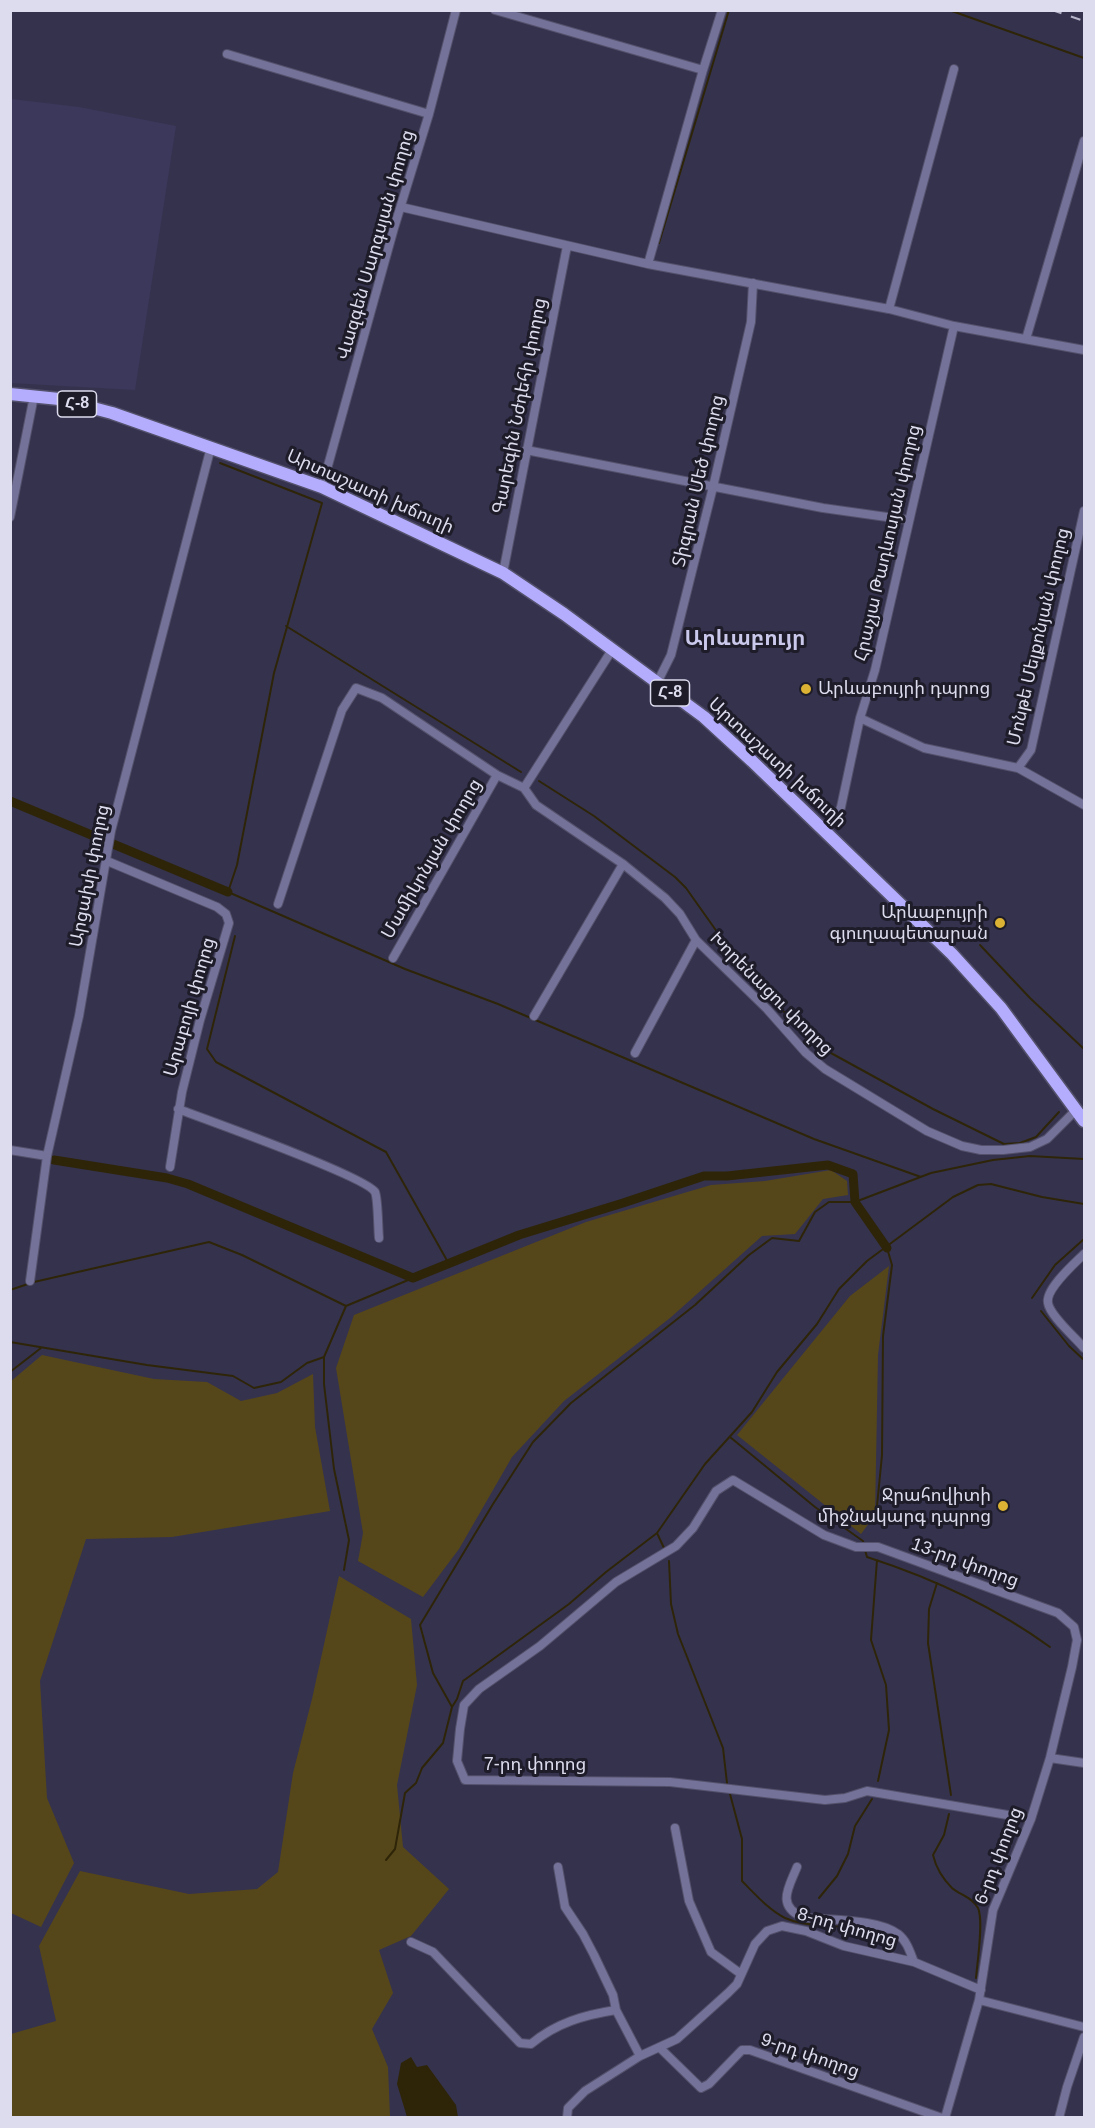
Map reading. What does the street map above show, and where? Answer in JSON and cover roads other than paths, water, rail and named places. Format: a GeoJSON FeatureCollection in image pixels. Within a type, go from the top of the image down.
{"type":"FeatureCollection","features":[{"type":"Feature","properties":{"kind":"main road","name":"Հ-8"},"geometry":{"type":"LineString","coordinates":[[10,394],[34,396]]}},
{"type":"Feature","properties":{"kind":"main road","name":"Արտաշատի խճուղի"},"geometry":{"type":"LineString","coordinates":[[34,396],[59,399],[141,422],[322,487],[503,573],[564,614],[721,732],[952,954],[1001,1008],[1084,1121]]}},
{"type":"Feature","properties":{"kind":"street","name":"Վազգեն Սարգսյան փողոց"},"geometry":{"type":"LineString","coordinates":[[322,487],[429,114],[456,10]]}},
{"type":"Feature","properties":{"kind":"street"},"geometry":{"type":"LineString","coordinates":[[495,10],[703,70]]}},
{"type":"Feature","properties":{"kind":"street"},"geometry":{"type":"LineString","coordinates":[[648,264],[722,10]]}},
{"type":"Feature","properties":{"kind":"street"},"geometry":{"type":"LineString","coordinates":[[227,54],[429,114]]}},
{"type":"Feature","properties":{"kind":"street"},"geometry":{"type":"LineString","coordinates":[[889,309],[954,69]]}},
{"type":"Feature","properties":{"kind":"street"},"geometry":{"type":"LineString","coordinates":[[1026,339],[1084,141]]}},
{"type":"Feature","properties":{"kind":"street"},"geometry":{"type":"LineString","coordinates":[[401,207],[648,264],[889,309],[954,326],[1084,350]]}},
{"type":"Feature","properties":{"kind":"street","name":"Գարեգին Նժդեհի փողոց"},"geometry":{"type":"LineString","coordinates":[[503,573],[567,246]]}},
{"type":"Feature","properties":{"kind":"street","name":"Տիգրան Մեծ փողոց"},"geometry":{"type":"LineString","coordinates":[[657,683],[671,655],[713,487],[751,322],[753,283]]}},
{"type":"Feature","properties":{"kind":"street","name":"Հրաչյա Թադևոսյան փողոց"},"geometry":{"type":"LineString","coordinates":[[822,830],[831,823],[841,807],[860,718],[875,670],[954,326]]}},
{"type":"Feature","properties":{"kind":"street"},"geometry":{"type":"LineString","coordinates":[[10,517],[34,396]]}},
{"type":"Feature","properties":{"kind":"street","name":"Արցախի փողոց"},"geometry":{"type":"LineString","coordinates":[[30,1281],[47,1156],[79,1016],[111,831],[212,447]]}},
{"type":"Feature","properties":{"kind":"street"},"geometry":{"type":"LineString","coordinates":[[526,450],[824,508],[908,520]]}},
{"type":"Feature","properties":{"kind":"street","name":"Մոնթե Մելքոնյան փողոց"},"geometry":{"type":"LineString","coordinates":[[1018,768],[1031,750],[1084,511]]}},
{"type":"Feature","properties":{"kind":"street"},"geometry":{"type":"LineString","coordinates":[[524,788],[612,650]]}},
{"type":"Feature","properties":{"kind":"street","name":"Խորենացու փողոց"},"geometry":{"type":"LineString","coordinates":[[278,904],[342,710],[356,688],[370,692],[406,713],[497,775],[524,788],[536,805],[623,864],[665,898],[680,914],[696,940],[767,1009],[806,1053],[825,1069],[927,1131],[953,1143],[981,1150],[1030,1147],[1047,1139],[1076,1110]]}},
{"type":"Feature","properties":{"kind":"street"},"geometry":{"type":"LineString","coordinates":[[860,718],[924,748],[1018,768],[1084,805]]}},
{"type":"Feature","properties":{"kind":"street","name":"Մամիկոնյան փողոց"},"geometry":{"type":"LineString","coordinates":[[393,958],[497,775]]}},
{"type":"Feature","properties":{"kind":"street","name":"Արաբոյի փողոց"},"geometry":{"type":"LineString","coordinates":[[107,861],[217,907],[226,914],[229,923],[200,1020],[178,1109],[170,1167]]}},
{"type":"Feature","properties":{"kind":"street"},"geometry":{"type":"LineString","coordinates":[[534,1016],[623,864]]}},
{"type":"Feature","properties":{"kind":"street"},"geometry":{"type":"LineString","coordinates":[[635,1053],[696,940]]}},
{"type":"Feature","properties":{"kind":"street"},"geometry":{"type":"LineString","coordinates":[[178,1109],[338,1170],[369,1185],[375,1192],[379,1238]]}},
{"type":"Feature","properties":{"kind":"street"},"geometry":{"type":"LineString","coordinates":[[10,1150],[47,1156]]}},
{"type":"Feature","properties":{"kind":"street"},"geometry":{"type":"LineString","coordinates":[[1084,1254],[1053,1288],[1048,1297],[1048,1303],[1056,1317],[1084,1348]]}},
{"type":"Feature","properties":{"kind":"street","name":"13-րդ փողոց"},"geometry":{"type":"LineString","coordinates":[[733,1480],[824,1535],[864,1547],[878,1547],[1058,1613]]}},
{"type":"Feature","properties":{"kind":"street","name":"7-րդ փողոց"},"geometry":{"type":"LineString","coordinates":[[733,1480],[716,1491],[693,1528],[676,1546],[616,1582],[540,1646],[479,1689],[464,1705],[457,1761],[465,1780],[670,1782],[825,1800],[845,1798],[867,1791],[1030,1819]]}},
{"type":"Feature","properties":{"kind":"street","name":"6-րդ փողոց"},"geometry":{"type":"LineString","coordinates":[[943,2118],[979,2001],[993,1910],[1030,1819],[1050,1758],[1077,1640],[1074,1627],[1058,1613]]}},
{"type":"Feature","properties":{"kind":"street"},"geometry":{"type":"LineString","coordinates":[[1050,1758],[1084,1763]]}},
{"type":"Feature","properties":{"kind":"street"},"geometry":{"type":"LineString","coordinates":[[675,1828],[689,1901],[711,1952],[741,1974]]}},
{"type":"Feature","properties":{"kind":"street"},"geometry":{"type":"LineString","coordinates":[[558,1867],[565,1907],[594,1955],[613,1995],[616,2010],[640,2056]]}},
{"type":"Feature","properties":{"kind":"street"},"geometry":{"type":"LineString","coordinates":[[797,1867],[786,1897],[794,1913],[802,1917],[885,1928],[897,1934],[904,1941],[914,1962]]}},
{"type":"Feature","properties":{"kind":"street","name":"8-րդ փողոց"},"geometry":{"type":"LineString","coordinates":[[567,2118],[568,2108],[585,2091],[640,2056],[677,2039],[728,1993],[737,1984],[755,1944],[767,1930],[782,1926],[806,1931],[844,1946],[914,1962],[981,1990]]}},
{"type":"Feature","properties":{"kind":"street"},"geometry":{"type":"LineString","coordinates":[[411,1942],[433,1952],[520,2043],[531,2044],[548,2030],[590,2014],[616,2010]]}},
{"type":"Feature","properties":{"kind":"street"},"geometry":{"type":"LineString","coordinates":[[979,2001],[1084,2027]]}},
{"type":"Feature","properties":{"kind":"street"},"geometry":{"type":"LineString","coordinates":[[1059,2118],[1084,2037]]}},
{"type":"Feature","properties":{"kind":"street","name":"9-րդ փողոց"},"geometry":{"type":"LineString","coordinates":[[660,2048],[701,2088],[709,2084],[742,2050],[750,2050],[943,2118]]}},
{"type":"Feature","properties":{"kind":"waterway"},"geometry":{"type":"LineString","coordinates":[[659,243],[729,10]]}},
{"type":"Feature","properties":{"kind":"waterway"},"geometry":{"type":"LineString","coordinates":[[949,10],[1084,58]]}},
{"type":"Feature","properties":{"kind":"waterway"},"geometry":{"type":"LineString","coordinates":[[220,463],[322,503],[274,673],[237,865],[228,892],[405,969],[498,1004],[814,1139],[921,1177]]}},
{"type":"Feature","properties":{"kind":"waterway"},"geometry":{"type":"LineString","coordinates":[[286,626],[521,772]]}},
{"type":"Feature","properties":{"kind":"waterway"},"geometry":{"type":"LineString","coordinates":[[539,781],[594,816],[675,877],[686,888],[737,960],[778,1006],[820,1047],[933,1109],[1004,1144],[1020,1143],[1036,1137],[1059,1112]]}},
{"type":"Feature","properties":{"kind":"waterway"},"geometry":{"type":"LineString","coordinates":[[10,801],[228,892]]}},
{"type":"Feature","properties":{"kind":"waterway"},"geometry":{"type":"LineString","coordinates":[[235,936],[207,1049],[216,1062],[386,1152],[449,1264]]}},
{"type":"Feature","properties":{"kind":"waterway"},"geometry":{"type":"LineString","coordinates":[[980,945],[1030,998],[1084,1049]]}},
{"type":"Feature","properties":{"kind":"waterway"},"geometry":{"type":"LineString","coordinates":[[452,1707],[433,1673],[420,1625],[533,1442],[571,1403],[695,1305],[749,1255],[772,1238],[799,1241],[815,1212],[829,1202],[855,1202],[931,1173],[993,1160],[1030,1156],[1084,1159]]}},
{"type":"Feature","properties":{"kind":"waterway"},"geometry":{"type":"LineString","coordinates":[[54,1160],[167,1178],[188,1184],[413,1278],[519,1235],[704,1176],[727,1176],[828,1165],[853,1174],[855,1202],[887,1248]]}},
{"type":"Feature","properties":{"kind":"waterway"},"geometry":{"type":"LineString","coordinates":[[386,1860],[395,1849],[405,1793],[416,1783],[422,1768],[443,1743],[452,1707],[463,1681],[569,1604],[657,1533],[705,1464],[752,1412],[777,1372],[817,1324],[839,1289],[867,1261],[953,1197],[978,1185],[991,1184],[1042,1197],[1084,1204]]}},
{"type":"Feature","properties":{"kind":"waterway"},"geometry":{"type":"LineString","coordinates":[[1032,1298],[1055,1265],[1084,1239]]}},
{"type":"Feature","properties":{"kind":"waterway"},"geometry":{"type":"LineString","coordinates":[[10,1290],[34,1282],[209,1242],[242,1255],[346,1306],[413,1278]]}},
{"type":"Feature","properties":{"kind":"waterway"},"geometry":{"type":"LineString","coordinates":[[877,1506],[882,1455],[883,1336],[892,1265],[887,1248]]}},
{"type":"Feature","properties":{"kind":"waterway"},"geometry":{"type":"LineString","coordinates":[[10,1342],[147,1365],[233,1376],[254,1388],[281,1382],[307,1363],[324,1357],[346,1306]]}},
{"type":"Feature","properties":{"kind":"waterway"},"geometry":{"type":"LineString","coordinates":[[1041,1311],[1069,1346],[1084,1360]]}},
{"type":"Feature","properties":{"kind":"waterway"},"geometry":{"type":"LineString","coordinates":[[10,1372],[41,1348]]}},
{"type":"Feature","properties":{"kind":"waterway"},"geometry":{"type":"LineString","coordinates":[[324,1357],[324,1384],[334,1469],[349,1540],[344,1570]]}},
{"type":"Feature","properties":{"kind":"waterway"},"geometry":{"type":"LineString","coordinates":[[730,1437],[864,1544]]}},
{"type":"Feature","properties":{"kind":"waterway"},"geometry":{"type":"LineString","coordinates":[[657,1533],[664,1548]]}},
{"type":"Feature","properties":{"kind":"waterway"},"geometry":{"type":"LineString","coordinates":[[865,1550],[867,1557],[915,1574],[985,1606],[1050,1647]]}},
{"type":"Feature","properties":{"kind":"waterway"},"geometry":{"type":"LineString","coordinates":[[877,1560],[871,1640],[886,1685],[889,1730],[878,1781]]}},
{"type":"Feature","properties":{"kind":"waterway"},"geometry":{"type":"LineString","coordinates":[[669,1561],[671,1604],[678,1634],[723,1748],[727,1783]]}},
{"type":"Feature","properties":{"kind":"waterway"},"geometry":{"type":"LineString","coordinates":[[937,1583],[929,1609],[928,1643],[951,1795]]}},
{"type":"Feature","properties":{"kind":"waterway"},"geometry":{"type":"LineString","coordinates":[[730,1794],[742,1839],[742,1881],[767,1906],[793,1921],[825,1926],[865,1927]]}},
{"type":"Feature","properties":{"kind":"waterway"},"geometry":{"type":"LineString","coordinates":[[819,1898],[837,1876],[848,1854],[855,1826],[872,1799]]}},
{"type":"Feature","properties":{"kind":"waterway"},"geometry":{"type":"LineString","coordinates":[[949,1814],[944,1835],[933,1855],[942,1877],[955,1890],[973,1901],[978,1908],[980,1932],[976,1978]]}},
{"type":"Feature","properties":{"kind":"railway"},"geometry":{"type":"LineString","coordinates":[[1052,10],[1084,21]]}},
{"type":"Feature","properties":{"kind":"place","name":"Արևաբույրի դպրոց"},"geometry":{"type":"Point","coordinates":[806,689]}},
{"type":"Feature","properties":{"kind":"place","name":"Արևաբույրի գյուղապետարան"},"geometry":{"type":"Point","coordinates":[1000,923]}},
{"type":"Feature","properties":{"kind":"place","name":"Ջրահովիտի միջնակարգ դպրոց"},"geometry":{"type":"Point","coordinates":[1003,1506]}},
{"type":"Feature","properties":{"kind":"district","name":"Արևաբույր"},"geometry":{"type":"Point","coordinates":[745,639]}}]}
